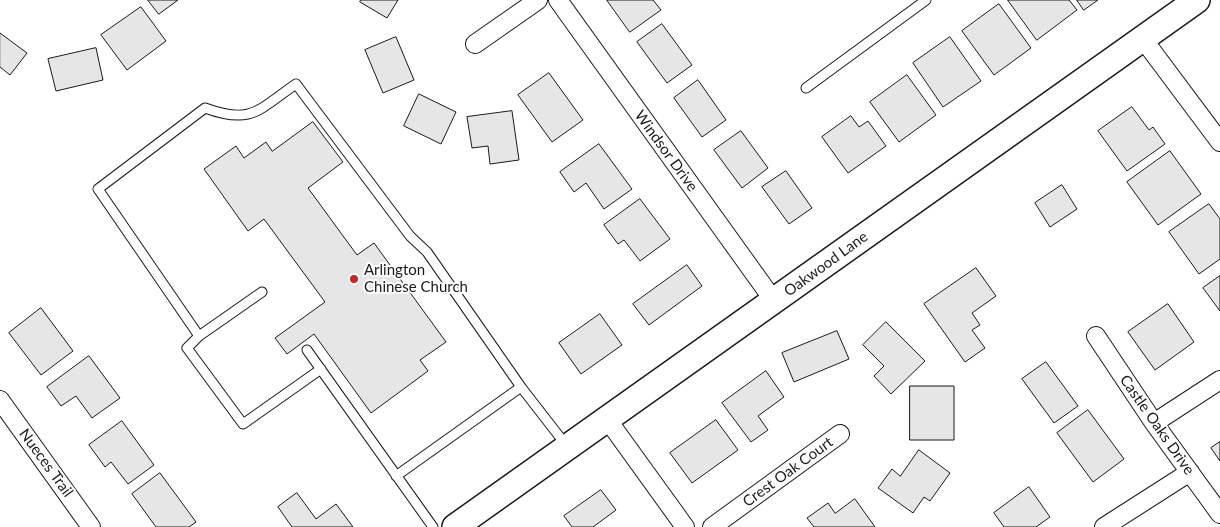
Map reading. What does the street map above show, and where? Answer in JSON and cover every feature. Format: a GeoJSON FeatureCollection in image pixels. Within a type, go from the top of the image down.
{"type":"FeatureCollection","features":[{"type":"Feature","properties":{"kind":"street"},"geometry":{"type":"LineString","coordinates":[[475,44],[538,0]]}},
{"type":"Feature","properties":{"kind":"street","name":"Windsor Drive"},"geometry":{"type":"LineString","coordinates":[[558,0],[774,301]]}},
{"type":"Feature","properties":{"kind":"street","name":"Oakwood Lane"},"geometry":{"type":"LineString","coordinates":[[455,527],[1197,0]]}},
{"type":"Feature","properties":{"kind":"street"},"geometry":{"type":"LineString","coordinates":[[1143,39],[1220,142]]}},
{"type":"Feature","properties":{"kind":"street","name":"Castle Oaks Drive"},"geometry":{"type":"LineString","coordinates":[[1096,336],[1154,423],[1220,514]]}},
{"type":"Feature","properties":{"kind":"street"},"geometry":{"type":"LineString","coordinates":[[1154,423],[1220,380]]}},
{"type":"Feature","properties":{"kind":"street","name":"Nueces Trail"},"geometry":{"type":"LineString","coordinates":[[0,400],[91,527]]}},
{"type":"Feature","properties":{"kind":"street"},"geometry":{"type":"LineString","coordinates":[[607,419],[685,527]]}},
{"type":"Feature","properties":{"kind":"street","name":"Crest Oak Court"},"geometry":{"type":"LineString","coordinates":[[712,527],[840,434]]}},
{"type":"Feature","properties":{"kind":"street"},"geometry":{"type":"LineString","coordinates":[[1104,527],[1190,472]]}},
{"type":"Feature","properties":{"kind":"lane"},"geometry":{"type":"LineString","coordinates":[[806,88],[926,0]]}},
{"type":"Feature","properties":{"kind":"lane"},"geometry":{"type":"LineString","coordinates":[[199,336],[98,189],[205,108],[227,116],[250,116],[296,84],[410,236],[427,252],[522,387],[568,448]]}},
{"type":"Feature","properties":{"kind":"lane"},"geometry":{"type":"LineString","coordinates":[[262,292],[199,336],[187,348],[243,424],[321,369]]}},
{"type":"Feature","properties":{"kind":"lane"},"geometry":{"type":"LineString","coordinates":[[307,350],[433,527]]}},
{"type":"Feature","properties":{"kind":"lane"},"geometry":{"type":"LineString","coordinates":[[396,476],[522,387]]}},
{"type":"Feature","properties":{"kind":"building"},"geometry":{"type":"Polygon","coordinates":[[[148,0],[178,0],[159,14],[148,0]]]}},
{"type":"Feature","properties":{"kind":"building"},"geometry":{"type":"Polygon","coordinates":[[[361,0],[398,0],[387,18],[360,2],[361,0]]]}},
{"type":"Feature","properties":{"kind":"building"},"geometry":{"type":"Polygon","coordinates":[[[607,0],[653,0],[661,10],[630,32],[607,0]]]}},
{"type":"Feature","properties":{"kind":"building"},"geometry":{"type":"Polygon","coordinates":[[[1008,0],[1069,0],[1077,10],[1037,40],[1008,0]]]}},
{"type":"Feature","properties":{"kind":"building"},"geometry":{"type":"Polygon","coordinates":[[[1077,0],[1098,0],[1084,10],[1077,0]]]}},
{"type":"Feature","properties":{"kind":"building"},"geometry":{"type":"Polygon","coordinates":[[[999,4],[1031,48],[994,75],[962,31],[999,4]]]}},
{"type":"Feature","properties":{"kind":"building"},"geometry":{"type":"Polygon","coordinates":[[[141,7],[166,41],[127,70],[101,35],[141,7]]]}},
{"type":"Feature","properties":{"kind":"building"},"geometry":{"type":"Polygon","coordinates":[[[662,24],[692,65],[667,83],[637,42],[662,24]]]}},
{"type":"Feature","properties":{"kind":"building"},"geometry":{"type":"Polygon","coordinates":[[[0,33],[27,53],[10,75],[0,67],[0,33]]]}},
{"type":"Feature","properties":{"kind":"building"},"geometry":{"type":"Polygon","coordinates":[[[396,37],[414,80],[383,93],[365,50],[396,37]]]}},
{"type":"Feature","properties":{"kind":"building"},"geometry":{"type":"Polygon","coordinates":[[[950,37],[981,81],[943,107],[913,63],[950,37]]]}},
{"type":"Feature","properties":{"kind":"building"},"geometry":{"type":"Polygon","coordinates":[[[96,48],[103,80],[56,91],[48,59],[96,48]]]}},
{"type":"Feature","properties":{"kind":"building"},"geometry":{"type":"Polygon","coordinates":[[[549,73],[583,120],[552,142],[518,95],[549,73]]]}},
{"type":"Feature","properties":{"kind":"building"},"geometry":{"type":"Polygon","coordinates":[[[907,75],[936,115],[899,142],[870,102],[907,75]]]}},
{"type":"Feature","properties":{"kind":"building"},"geometry":{"type":"Polygon","coordinates":[[[698,80],[726,120],[702,137],[674,98],[698,80]]]}},
{"type":"Feature","properties":{"kind":"building"},"geometry":{"type":"Polygon","coordinates":[[[419,94],[456,112],[441,144],[404,126],[419,94]]]}},
{"type":"Feature","properties":{"kind":"building"},"geometry":{"type":"Polygon","coordinates":[[[1132,107],[1149,130],[1153,127],[1165,144],[1127,171],[1098,131],[1132,107]]]}},
{"type":"Feature","properties":{"kind":"building"},"geometry":{"type":"Polygon","coordinates":[[[512,111],[519,160],[490,164],[488,146],[472,148],[467,117],[512,111]]]}},
{"type":"Feature","properties":{"kind":"building"},"geometry":{"type":"Polygon","coordinates":[[[851,116],[859,127],[868,121],[886,146],[848,173],[822,137],[851,116]]]}},
{"type":"Feature","properties":{"kind":"building","name":"Arlington Chinese Church"},"geometry":{"type":"Polygon","coordinates":[[[313,122],[343,162],[308,188],[357,255],[374,243],[446,342],[420,360],[428,371],[371,413],[314,334],[287,354],[275,338],[325,302],[264,219],[248,231],[204,169],[236,146],[244,158],[266,142],[272,151],[313,122]]]}},
{"type":"Feature","properties":{"kind":"building"},"geometry":{"type":"Polygon","coordinates":[[[741,131],[768,168],[742,188],[714,150],[741,131]]]}},
{"type":"Feature","properties":{"kind":"building"},"geometry":{"type":"Polygon","coordinates":[[[599,144],[632,189],[604,209],[586,183],[574,192],[560,172],[599,144]]]}},
{"type":"Feature","properties":{"kind":"building"},"geometry":{"type":"Polygon","coordinates":[[[1170,151],[1201,194],[1158,225],[1127,182],[1170,151]]]}},
{"type":"Feature","properties":{"kind":"building"},"geometry":{"type":"Polygon","coordinates":[[[786,171],[812,208],[789,224],[762,187],[786,171]]]}},
{"type":"Feature","properties":{"kind":"building"},"geometry":{"type":"Polygon","coordinates":[[[1062,185],[1077,209],[1050,227],[1035,203],[1062,185]]]}},
{"type":"Feature","properties":{"kind":"building"},"geometry":{"type":"Polygon","coordinates":[[[640,199],[670,239],[640,261],[624,240],[618,244],[604,225],[640,199]]]}},
{"type":"Feature","properties":{"kind":"building"},"geometry":{"type":"Polygon","coordinates":[[[1209,204],[1220,219],[1220,259],[1199,274],[1169,232],[1209,204]]]}},
{"type":"Feature","properties":{"kind":"building"},"geometry":{"type":"Polygon","coordinates":[[[687,265],[702,286],[649,325],[633,304],[687,265]]]}},
{"type":"Feature","properties":{"kind":"building"},"geometry":{"type":"Polygon","coordinates":[[[976,268],[996,296],[972,313],[980,325],[972,330],[985,348],[965,362],[924,304],[976,268]]]}},
{"type":"Feature","properties":{"kind":"building"},"geometry":{"type":"Polygon","coordinates":[[[1220,276],[1220,311],[1203,288],[1220,276]]]}},
{"type":"Feature","properties":{"kind":"building"},"geometry":{"type":"Polygon","coordinates":[[[1168,304],[1194,342],[1155,370],[1128,332],[1168,304]]]}},
{"type":"Feature","properties":{"kind":"building"},"geometry":{"type":"Polygon","coordinates":[[[41,308],[73,351],[41,375],[9,333],[41,308]]]}},
{"type":"Feature","properties":{"kind":"building"},"geometry":{"type":"Polygon","coordinates":[[[600,314],[622,345],[581,374],[559,343],[600,314]]]}},
{"type":"Feature","properties":{"kind":"building"},"geometry":{"type":"Polygon","coordinates":[[[886,322],[925,361],[891,394],[874,376],[884,366],[863,345],[886,322]]]}},
{"type":"Feature","properties":{"kind":"building"},"geometry":{"type":"Polygon","coordinates":[[[837,331],[849,359],[794,382],[782,353],[837,331]]]}},
{"type":"Feature","properties":{"kind":"building"},"geometry":{"type":"Polygon","coordinates":[[[89,356],[120,398],[92,418],[76,396],[61,406],[47,387],[89,356]]]}},
{"type":"Feature","properties":{"kind":"building"},"geometry":{"type":"Polygon","coordinates":[[[1046,362],[1078,406],[1054,423],[1022,379],[1046,362]]]}},
{"type":"Feature","properties":{"kind":"building"},"geometry":{"type":"Polygon","coordinates":[[[766,371],[784,397],[758,416],[768,430],[751,442],[722,403],[766,371]]]}},
{"type":"Feature","properties":{"kind":"building"},"geometry":{"type":"Polygon","coordinates":[[[910,386],[954,386],[954,440],[910,440],[910,386]]]}},
{"type":"Feature","properties":{"kind":"building"},"geometry":{"type":"Polygon","coordinates":[[[1088,410],[1124,459],[1093,482],[1057,433],[1088,410]]]}},
{"type":"Feature","properties":{"kind":"building"},"geometry":{"type":"Polygon","coordinates":[[[716,420],[738,450],[692,483],[670,453],[716,420]]]}},
{"type":"Feature","properties":{"kind":"building"},"geometry":{"type":"Polygon","coordinates":[[[122,421],[154,465],[128,484],[111,462],[105,467],[89,445],[122,421]]]}},
{"type":"Feature","properties":{"kind":"building"},"geometry":{"type":"Polygon","coordinates":[[[1220,442],[1220,461],[1211,448],[1220,442]]]}},
{"type":"Feature","properties":{"kind":"building"},"geometry":{"type":"Polygon","coordinates":[[[919,450],[950,473],[930,501],[924,497],[913,513],[878,488],[892,469],[900,476],[919,450]]]}},
{"type":"Feature","properties":{"kind":"building"},"geometry":{"type":"Polygon","coordinates":[[[160,473],[196,522],[189,527],[156,527],[132,494],[160,473]]]}},
{"type":"Feature","properties":{"kind":"building"},"geometry":{"type":"Polygon","coordinates":[[[1029,487],[1050,517],[1036,527],[1004,527],[994,513],[1029,487]]]}},
{"type":"Feature","properties":{"kind":"building"},"geometry":{"type":"Polygon","coordinates":[[[601,490],[616,510],[593,527],[572,527],[564,516],[601,490]]]}},
{"type":"Feature","properties":{"kind":"building"},"geometry":{"type":"Polygon","coordinates":[[[297,493],[316,519],[336,504],[353,527],[292,527],[278,507],[297,493]]]}},
{"type":"Feature","properties":{"kind":"building"},"geometry":{"type":"Polygon","coordinates":[[[855,499],[875,527],[814,527],[807,518],[828,503],[835,513],[855,499]]]}},
{"type":"Feature","properties":{"kind":"place","name":"Arlington Chinese Church"},"geometry":{"type":"Point","coordinates":[354,279]}}]}
